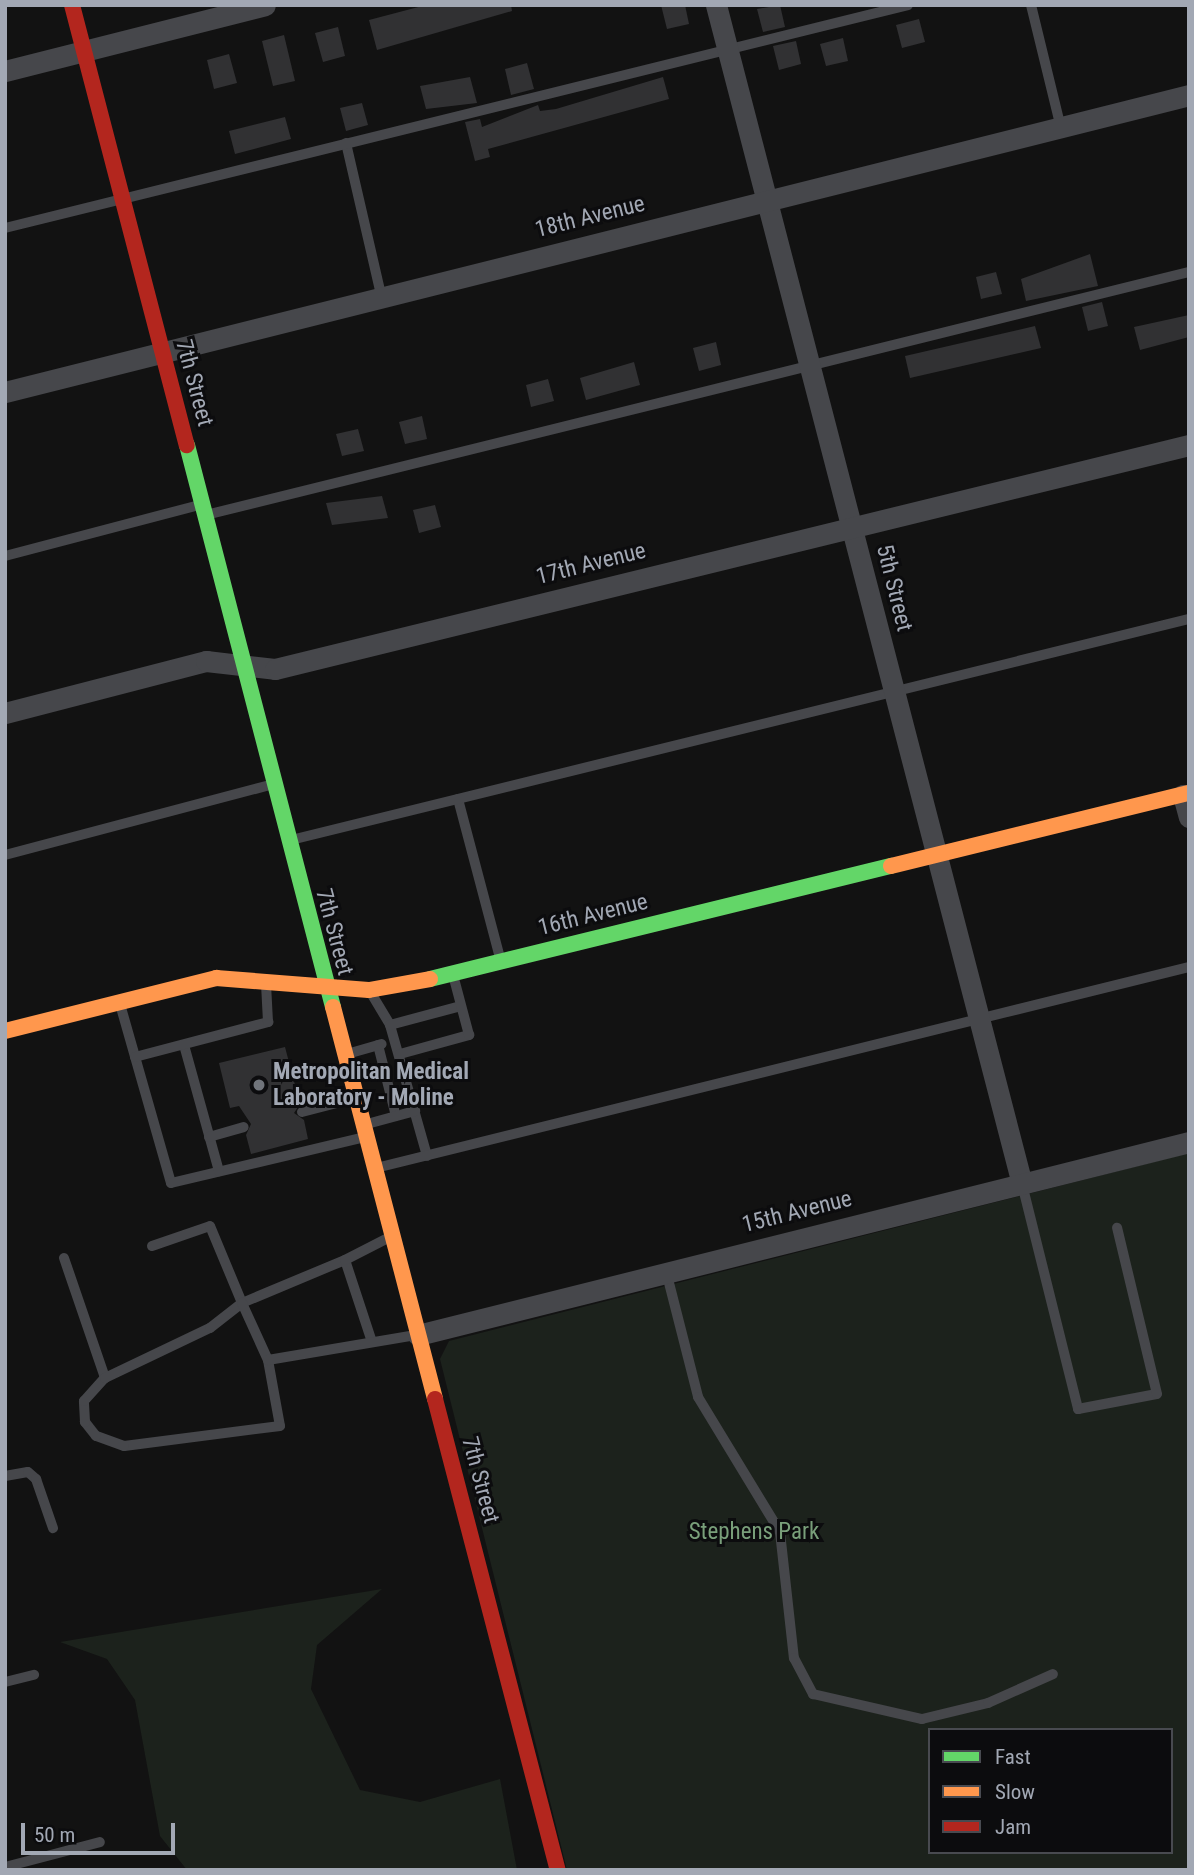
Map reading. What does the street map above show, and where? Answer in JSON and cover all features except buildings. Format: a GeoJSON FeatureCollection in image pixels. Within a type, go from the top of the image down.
{"type":"FeatureCollection","features":[{"type":"Feature","properties":{"kind":"street","name":"7th Street"},"geometry":{"type":"LineString","coordinates":[[72,5],[325,986],[558,1870]]}},
{"type":"Feature","properties":{"kind":"street"},"geometry":{"type":"LineString","coordinates":[[5,71],[265,5]]}},
{"type":"Feature","properties":{"kind":"street","name":"5th Street"},"geometry":{"type":"LineString","coordinates":[[716,5],[1021,1184]]}},
{"type":"Feature","properties":{"kind":"street","name":"18th Avenue"},"geometry":{"type":"LineString","coordinates":[[5,391],[1189,95]]}},
{"type":"Feature","properties":{"kind":"street","name":"17th Avenue"},"geometry":{"type":"LineString","coordinates":[[5,713],[206,661],[275,669],[1189,445]]}},
{"type":"Feature","properties":{"kind":"street"},"geometry":{"type":"LineString","coordinates":[[1186,794],[1189,817]]}},
{"type":"Feature","properties":{"kind":"street","name":"16th Avenue"},"geometry":{"type":"LineString","coordinates":[[5,1031],[216,978],[266,978],[369,990],[452,973],[935,853],[1186,794]]}},
{"type":"Feature","properties":{"kind":"street","name":"15th Avenue"},"geometry":{"type":"LineString","coordinates":[[418,1335],[666,1270],[1189,1142]]}},
{"type":"Feature","properties":{"kind":"lane"},"geometry":{"type":"LineString","coordinates":[[5,228],[908,5]]}},
{"type":"Feature","properties":{"kind":"lane"},"geometry":{"type":"LineString","coordinates":[[1031,5],[1061,128]]}},
{"type":"Feature","properties":{"kind":"lane"},"geometry":{"type":"LineString","coordinates":[[346,142],[381,295]]}},
{"type":"Feature","properties":{"kind":"lane"},"geometry":{"type":"LineString","coordinates":[[5,556],[1189,272]]}},
{"type":"Feature","properties":{"kind":"lane"},"geometry":{"type":"LineString","coordinates":[[288,841],[1189,618]]}},
{"type":"Feature","properties":{"kind":"lane"},"geometry":{"type":"LineString","coordinates":[[5,855],[273,784]]}},
{"type":"Feature","properties":{"kind":"lane"},"geometry":{"type":"LineString","coordinates":[[458,799],[501,961]]}},
{"type":"Feature","properties":{"kind":"lane"},"geometry":{"type":"LineString","coordinates":[[374,1169],[1189,967]]}},
{"type":"Feature","properties":{"kind":"lane"},"geometry":{"type":"LineString","coordinates":[[400,1054],[469,1035],[452,973]]}},
{"type":"Feature","properties":{"kind":"lane"},"geometry":{"type":"LineString","coordinates":[[135,1056],[268,1022],[266,978]]}},
{"type":"Feature","properties":{"kind":"lane"},"geometry":{"type":"LineString","coordinates":[[369,990],[390,1025],[427,1156]]}},
{"type":"Feature","properties":{"kind":"lane"},"geometry":{"type":"LineString","coordinates":[[119,1001],[170,1183],[364,1131],[396,1115],[415,1111]]}},
{"type":"Feature","properties":{"kind":"lane"},"geometry":{"type":"LineString","coordinates":[[390,1025],[461,1006]]}},
{"type":"Feature","properties":{"kind":"lane"},"geometry":{"type":"LineString","coordinates":[[343,1055],[395,1040]]}},
{"type":"Feature","properties":{"kind":"lane"},"geometry":{"type":"LineString","coordinates":[[184,1045],[219,1171]]}},
{"type":"Feature","properties":{"kind":"lane"},"geometry":{"type":"LineString","coordinates":[[378,1045],[396,1115]]}},
{"type":"Feature","properties":{"kind":"lane"},"geometry":{"type":"LineString","coordinates":[[302,1112],[356,1098]]}},
{"type":"Feature","properties":{"kind":"lane"},"geometry":{"type":"LineString","coordinates":[[209,1137],[244,1127]]}},
{"type":"Feature","properties":{"kind":"lane"},"geometry":{"type":"LineString","coordinates":[[1021,1184],[1078,1409],[1157,1394],[1117,1228]]}},
{"type":"Feature","properties":{"kind":"lane"},"geometry":{"type":"LineString","coordinates":[[152,1246],[210,1226],[242,1303],[268,1360],[280,1426],[124,1446],[96,1436],[85,1422],[84,1401],[105,1378],[210,1328],[242,1303],[345,1260],[392,1237]]}},
{"type":"Feature","properties":{"kind":"lane"},"geometry":{"type":"LineString","coordinates":[[64,1258],[105,1378]]}},
{"type":"Feature","properties":{"kind":"lane"},"geometry":{"type":"LineString","coordinates":[[345,1260],[371,1339]]}},
{"type":"Feature","properties":{"kind":"lane"},"geometry":{"type":"LineString","coordinates":[[666,1270],[698,1397],[780,1532],[794,1658],[813,1694],[922,1719],[988,1703],[1053,1674]]}},
{"type":"Feature","properties":{"kind":"lane"},"geometry":{"type":"LineString","coordinates":[[268,1360],[371,1339],[418,1335]]}},
{"type":"Feature","properties":{"kind":"lane"},"geometry":{"type":"LineString","coordinates":[[5,1476],[28,1472],[36,1479],[53,1528]]}},
{"type":"Feature","properties":{"kind":"lane"},"geometry":{"type":"LineString","coordinates":[[5,1682],[34,1675]]}},
{"type":"Feature","properties":{"kind":"lane"},"geometry":{"type":"LineString","coordinates":[[5,1867],[100,1842]]}},
{"type":"Feature","properties":{"kind":"green space","name":"Stephens Park"},"geometry":{"type":"Polygon","coordinates":[[[1189,1153],[1189,1870],[567,1870],[440,1359],[449,1341],[1189,1153]]]}},
{"type":"Feature","properties":{"kind":"green space"},"geometry":{"type":"Polygon","coordinates":[[[382,1589],[317,1645],[311,1689],[360,1790],[420,1802],[500,1779],[517,1870],[187,1870],[160,1836],[135,1700],[107,1659],[60,1642],[382,1589]]]}},
{"type":"Feature","properties":{"kind":"traffic: fast"},"geometry":{"type":"LineString","coordinates":[[187,445],[333,1007]]}},
{"type":"Feature","properties":{"kind":"traffic: fast"},"geometry":{"type":"LineString","coordinates":[[430,979],[891,866]]}},
{"type":"Feature","properties":{"kind":"traffic: slow"},"geometry":{"type":"LineString","coordinates":[[891,866],[1189,793]]}},
{"type":"Feature","properties":{"kind":"traffic: slow"},"geometry":{"type":"LineString","coordinates":[[5,1031],[216,978],[369,990],[430,979]]}},
{"type":"Feature","properties":{"kind":"traffic: slow"},"geometry":{"type":"LineString","coordinates":[[333,1007],[435,1399]]}},
{"type":"Feature","properties":{"kind":"traffic: jam"},"geometry":{"type":"LineString","coordinates":[[72,5],[187,445]]}},
{"type":"Feature","properties":{"kind":"traffic: jam"},"geometry":{"type":"LineString","coordinates":[[435,1399],[558,1870]]}},
{"type":"Feature","properties":{"kind":"place","name":"Metropolitan Medical Laboratory - Moline"},"geometry":{"type":"Point","coordinates":[259,1085]}}]}
